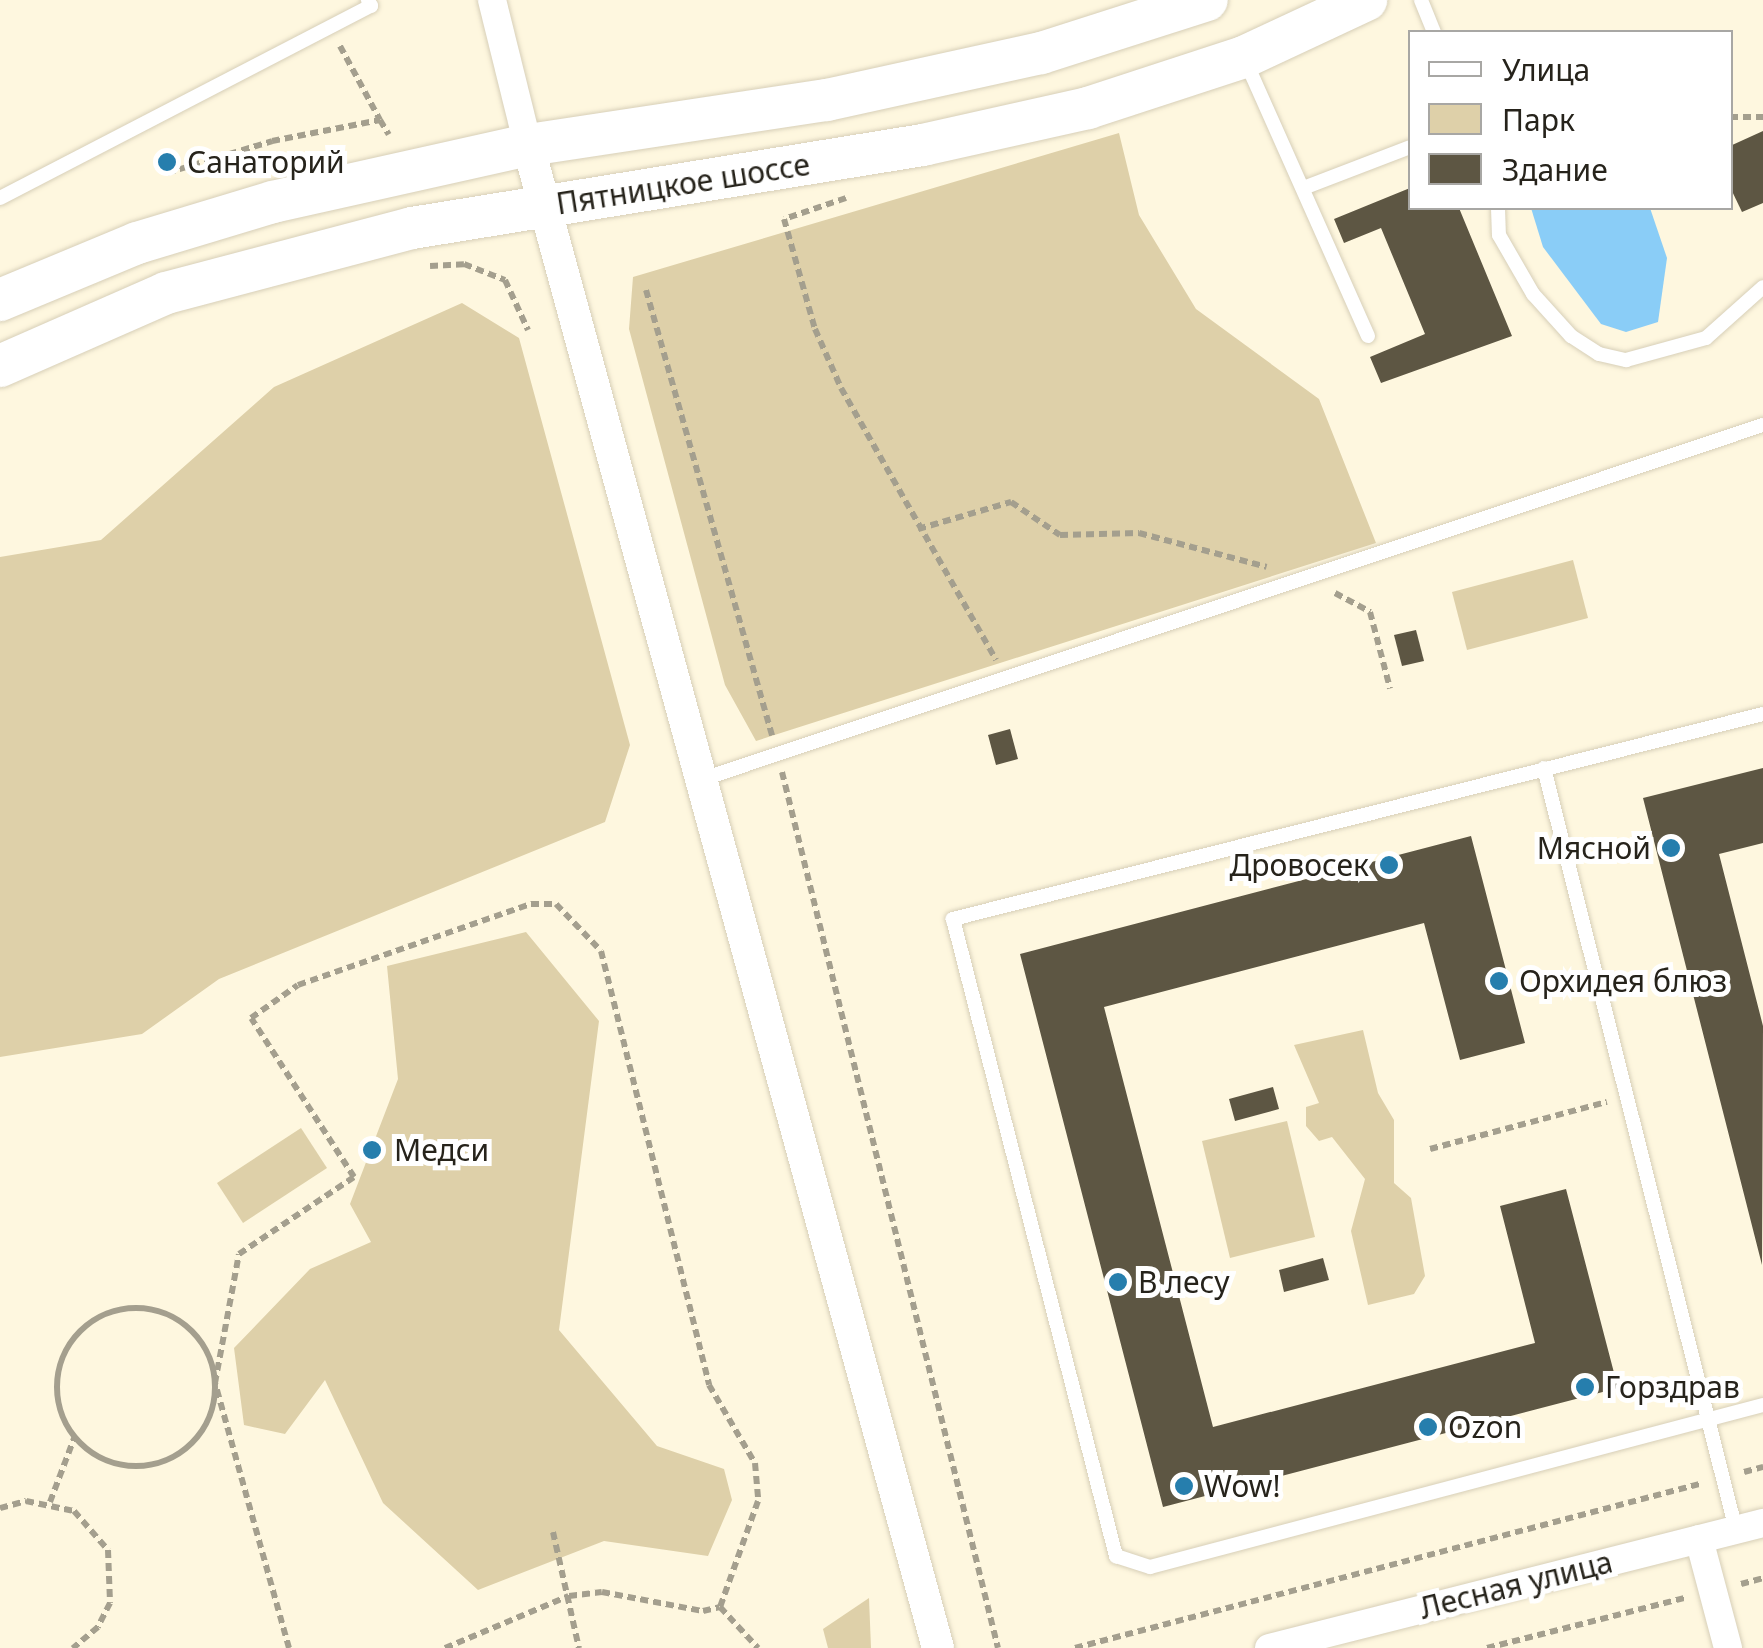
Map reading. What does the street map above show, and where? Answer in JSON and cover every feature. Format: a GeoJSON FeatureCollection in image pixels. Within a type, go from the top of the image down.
{"type":"FeatureCollection","features":[{"type":"Feature","properties":{"kind":"main road","name":"Пятницкое шоссе"},"geometry":{"type":"LineString","coordinates":[[0,300],[137,243],[273,202],[528,145],[827,100],[1041,53],[1207,0]]}},
{"type":"Feature","properties":{"kind":"main road","name":"Пятницкое шоссе"},"geometry":{"type":"LineString","coordinates":[[0,366],[166,293],[412,228],[923,145],[1088,108],[1244,57],[1366,0]]}},
{"type":"Feature","properties":{"kind":"street"},"geometry":{"type":"LineString","coordinates":[[492,0],[543,205],[938,1648]]}},
{"type":"Feature","properties":{"kind":"street","name":"Лесная улица"},"geometry":{"type":"LineString","coordinates":[[1269,1648],[1750,1526]]}},
{"type":"Feature","properties":{"kind":"street"},"geometry":{"type":"LineString","coordinates":[[1698,1539],[1728,1648]]}},
{"type":"Feature","properties":{"kind":"lane"},"geometry":{"type":"LineString","coordinates":[[0,198],[371,6],[368,0]]}},
{"type":"Feature","properties":{"kind":"lane"},"geometry":{"type":"LineString","coordinates":[[1421,0],[1433,30]]}},
{"type":"Feature","properties":{"kind":"lane"},"geometry":{"type":"LineString","coordinates":[[1244,57],[1306,187],[1368,336]]}},
{"type":"Feature","properties":{"kind":"lane"},"geometry":{"type":"LineString","coordinates":[[1306,187],[1408,147]]}},
{"type":"Feature","properties":{"kind":"lane"},"geometry":{"type":"LineString","coordinates":[[1498,210],[1499,235],[1533,294],[1571,336],[1599,354],[1626,360],[1706,338],[1763,287]]}},
{"type":"Feature","properties":{"kind":"lane"},"geometry":{"type":"LineString","coordinates":[[702,779],[1763,425]]}},
{"type":"Feature","properties":{"kind":"lane"},"geometry":{"type":"LineString","coordinates":[[1763,714],[953,919],[1116,1556],[1150,1567],[1763,1405]]}},
{"type":"Feature","properties":{"kind":"lane"},"geometry":{"type":"LineString","coordinates":[[1544,768],[1723,1478],[1750,1526]]}},
{"type":"Feature","properties":{"kind":"path"},"geometry":{"type":"LineString","coordinates":[[307,39],[339,44],[389,135]]}},
{"type":"Feature","properties":{"kind":"path"},"geometry":{"type":"LineString","coordinates":[[1733,117],[1763,116]]}},
{"type":"Feature","properties":{"kind":"path"},"geometry":{"type":"LineString","coordinates":[[166,172],[272,141],[380,120]]}},
{"type":"Feature","properties":{"kind":"path"},"geometry":{"type":"LineString","coordinates":[[850,196],[784,219],[815,328],[841,388],[918,529],[1007,678]]}},
{"type":"Feature","properties":{"kind":"path"},"geometry":{"type":"LineString","coordinates":[[421,266],[464,264],[496,274],[519,302],[528,330]]}},
{"type":"Feature","properties":{"kind":"path"},"geometry":{"type":"LineString","coordinates":[[646,290],[778,754],[998,1648]]}},
{"type":"Feature","properties":{"kind":"path"},"geometry":{"type":"LineString","coordinates":[[918,529],[1011,502],[1060,535],[1139,533],[1308,578],[1370,612],[1390,688]]}},
{"type":"Feature","properties":{"kind":"path"},"geometry":{"type":"LineString","coordinates":[[288,1648],[215,1383],[210,1357],[175,1318],[139,1308],[102,1315],[82,1329],[58,1373],[57,1398],[75,1436],[103,1459],[156,1464],[199,1434],[215,1383],[239,1254],[354,1177],[251,1018],[298,985],[531,904],[556,904],[601,951],[710,1385],[755,1464],[758,1501],[720,1607]]}},
{"type":"Feature","properties":{"kind":"path"},"geometry":{"type":"LineString","coordinates":[[1430,1149],[1627,1097]]}},
{"type":"Feature","properties":{"kind":"path"},"geometry":{"type":"LineString","coordinates":[[50,1502],[75,1436]]}},
{"type":"Feature","properties":{"kind":"path"},"geometry":{"type":"LineString","coordinates":[[1076,1648],[1763,1467]]}},
{"type":"Feature","properties":{"kind":"path"},"geometry":{"type":"LineString","coordinates":[[0,1508],[50,1502],[94,1527],[113,1576],[98,1627],[72,1648]]}},
{"type":"Feature","properties":{"kind":"path"},"geometry":{"type":"LineString","coordinates":[[553,1532],[579,1648]]}},
{"type":"Feature","properties":{"kind":"path"},"geometry":{"type":"LineString","coordinates":[[1488,1648],[1763,1578]]}},
{"type":"Feature","properties":{"kind":"path"},"geometry":{"type":"LineString","coordinates":[[444,1648],[569,1596],[602,1592],[702,1611],[720,1607]]}},
{"type":"Feature","properties":{"kind":"path"},"geometry":{"type":"LineString","coordinates":[[720,1607],[758,1648]]}},
{"type":"Feature","properties":{"kind":"green space"},"geometry":{"type":"Polygon","coordinates":[[[1119,133],[1139,215],[1196,309],[1319,399],[1376,543],[756,741],[725,685],[629,329],[633,277],[1119,133]]]}},
{"type":"Feature","properties":{"kind":"green space"},"geometry":{"type":"Polygon","coordinates":[[[462,303],[519,338],[630,745],[605,822],[219,979],[142,1034],[0,1057],[0,557],[101,540],[274,387],[462,303]]]}},
{"type":"Feature","properties":{"kind":"green space"},"geometry":{"type":"Polygon","coordinates":[[[1573,560],[1588,618],[1467,650],[1452,592],[1573,560]]]}},
{"type":"Feature","properties":{"kind":"green space"},"geometry":{"type":"Polygon","coordinates":[[[526,932],[599,1021],[559,1330],[657,1446],[724,1469],[732,1500],[708,1556],[604,1541],[478,1590],[383,1503],[325,1380],[285,1434],[244,1425],[234,1348],[310,1269],[371,1242],[350,1204],[398,1079],[387,966],[526,932]]]}},
{"type":"Feature","properties":{"kind":"green space"},"geometry":{"type":"Polygon","coordinates":[[[1363,1030],[1378,1093],[1394,1120],[1394,1183],[1411,1198],[1425,1276],[1414,1294],[1368,1305],[1351,1231],[1365,1179],[1332,1137],[1319,1141],[1306,1126],[1306,1107],[1319,1103],[1294,1045],[1363,1030]]]}},
{"type":"Feature","properties":{"kind":"green space"},"geometry":{"type":"Polygon","coordinates":[[[1287,1121],[1315,1237],[1230,1258],[1202,1141],[1287,1121]]]}},
{"type":"Feature","properties":{"kind":"green space"},"geometry":{"type":"Polygon","coordinates":[[[301,1128],[327,1168],[243,1223],[217,1183],[301,1128]]]}},
{"type":"Feature","properties":{"kind":"green space"},"geometry":{"type":"Polygon","coordinates":[[[869,1598],[871,1648],[828,1648],[823,1629],[869,1598]]]}},
{"type":"Feature","properties":{"kind":"water"},"geometry":{"type":"Polygon","coordinates":[[[1532,210],[1651,210],[1667,258],[1658,322],[1626,332],[1601,324],[1543,247],[1532,210]]]}},
{"type":"Feature","properties":{"kind":"building"},"geometry":{"type":"Polygon","coordinates":[[[1763,131],[1763,203],[1742,212],[1733,193],[1733,145],[1763,131]]]}},
{"type":"Feature","properties":{"kind":"building"},"geometry":{"type":"Polygon","coordinates":[[[1408,189],[1408,210],[1460,210],[1512,336],[1381,383],[1370,357],[1425,334],[1381,228],[1344,243],[1334,219],[1408,189]]]}},
{"type":"Feature","properties":{"kind":"building"},"geometry":{"type":"Polygon","coordinates":[[[1416,630],[1424,661],[1402,666],[1394,635],[1416,630]]]}},
{"type":"Feature","properties":{"kind":"building"},"geometry":{"type":"Polygon","coordinates":[[[1010,729],[1018,759],[996,765],[988,735],[1010,729]]]}},
{"type":"Feature","properties":{"kind":"building"},"geometry":{"type":"Polygon","coordinates":[[[1763,768],[1763,843],[1719,854],[1763,1026],[1762,1265],[1643,798],[1763,768]]]}},
{"type":"Feature","properties":{"kind":"building"},"geometry":{"type":"Polygon","coordinates":[[[1471,836],[1525,1043],[1460,1060],[1424,923],[1104,1007],[1213,1427],[1535,1343],[1500,1206],[1566,1189],[1618,1388],[1163,1507],[1020,954],[1471,836]]]}},
{"type":"Feature","properties":{"kind":"building"},"geometry":{"type":"Polygon","coordinates":[[[1273,1087],[1279,1109],[1235,1121],[1229,1099],[1273,1087]]]}},
{"type":"Feature","properties":{"kind":"building"},"geometry":{"type":"Polygon","coordinates":[[[1323,1258],[1329,1280],[1284,1292],[1279,1270],[1323,1258]]]}},
{"type":"Feature","properties":{"kind":"place","name":"Санаторий"},"geometry":{"type":"Point","coordinates":[167,162]}},
{"type":"Feature","properties":{"kind":"place","name":"Мясной"},"geometry":{"type":"Point","coordinates":[1671,848]}},
{"type":"Feature","properties":{"kind":"place","name":"Дровосек"},"geometry":{"type":"Point","coordinates":[1389,865]}},
{"type":"Feature","properties":{"kind":"place","name":"Орхидея блюз"},"geometry":{"type":"Point","coordinates":[1499,981]}},
{"type":"Feature","properties":{"kind":"place","name":"Медси"},"geometry":{"type":"Point","coordinates":[372,1150]}},
{"type":"Feature","properties":{"kind":"place","name":"В лесу"},"geometry":{"type":"Point","coordinates":[1118,1282]}},
{"type":"Feature","properties":{"kind":"place","name":"Горздрав"},"geometry":{"type":"Point","coordinates":[1585,1387]}},
{"type":"Feature","properties":{"kind":"place","name":"Ozon"},"geometry":{"type":"Point","coordinates":[1428,1427]}},
{"type":"Feature","properties":{"kind":"place","name":"Wow!"},"geometry":{"type":"Point","coordinates":[1184,1486]}}]}
